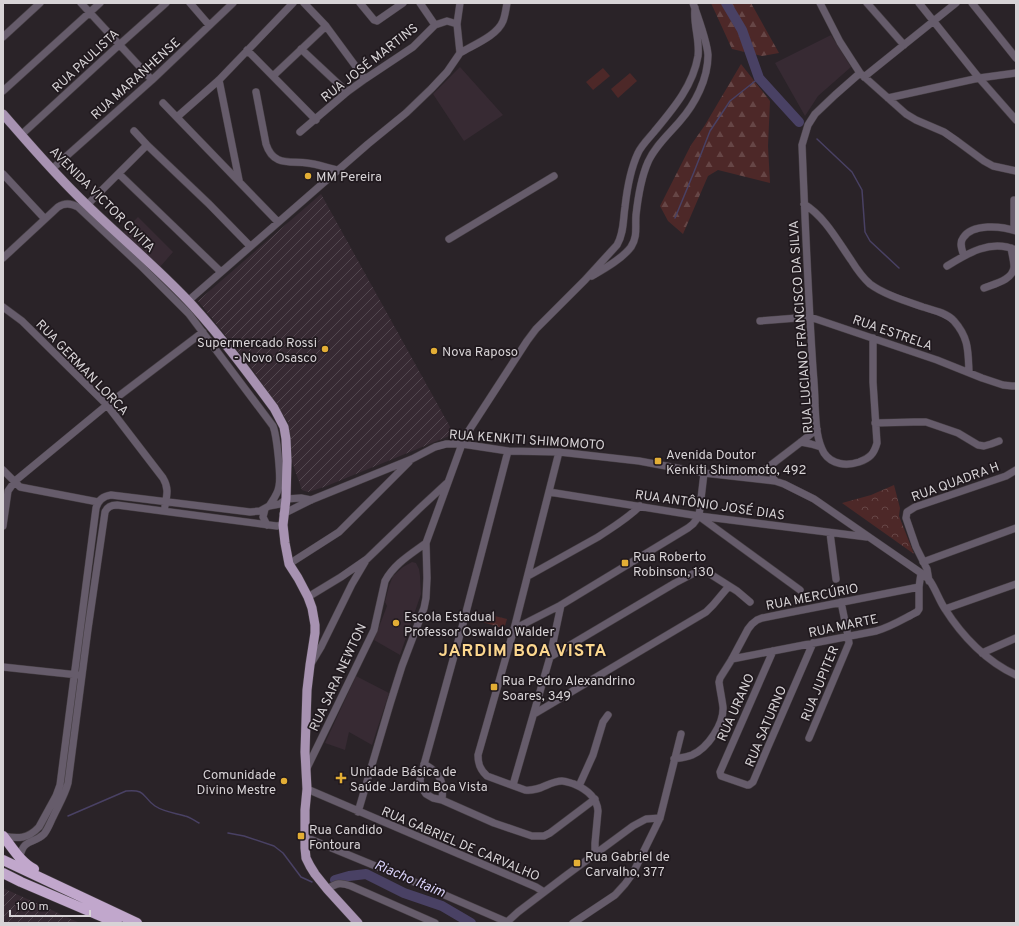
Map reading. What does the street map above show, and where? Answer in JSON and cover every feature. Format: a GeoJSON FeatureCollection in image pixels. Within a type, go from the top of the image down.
{"type":"FeatureCollection","features":[{"type":"Feature","properties":{"kind":"highway"},"geometry":{"type":"LineString","coordinates":[[3,836],[24,862],[52,878],[54,884]]}},
{"type":"Feature","properties":{"kind":"highway"},"geometry":{"type":"LineString","coordinates":[[3,860],[137,923]]}},
{"type":"Feature","properties":{"kind":"highway"},"geometry":{"type":"LineString","coordinates":[[3,873],[117,923]]}},
{"type":"Feature","properties":{"kind":"highway"},"geometry":{"type":"LineString","coordinates":[[3,880],[21,882]]}},
{"type":"Feature","properties":{"kind":"main road","name":"AVENIDA VICTOR CIVITA"},"geometry":{"type":"LineString","coordinates":[[3,114],[52,169],[87,205],[188,300],[230,350],[274,408],[284,427],[286,439],[286,499],[283,525],[289,564]]}},
{"type":"Feature","properties":{"kind":"main road"},"geometry":{"type":"LineString","coordinates":[[289,564],[308,597],[314,618],[315,628],[307,690],[305,752],[307,789],[305,810],[306,858],[315,874],[358,923]]}},
{"type":"Feature","properties":{"kind":"street"},"geometry":{"type":"LineString","coordinates":[[3,37],[40,3]]}},
{"type":"Feature","properties":{"kind":"street"},"geometry":{"type":"LineString","coordinates":[[81,3],[152,80]]}},
{"type":"Feature","properties":{"kind":"street"},"geometry":{"type":"LineString","coordinates":[[3,91],[100,3]]}},
{"type":"Feature","properties":{"kind":"street","name":"RUA PAULISTA"},"geometry":{"type":"LineString","coordinates":[[22,135],[166,3]]}},
{"type":"Feature","properties":{"kind":"street"},"geometry":{"type":"LineString","coordinates":[[190,3],[209,25]]}},
{"type":"Feature","properties":{"kind":"street","name":"RUA MARANHENSE"},"geometry":{"type":"LineString","coordinates":[[52,169],[152,80],[232,3]]}},
{"type":"Feature","properties":{"kind":"street"},"geometry":{"type":"LineString","coordinates":[[177,117],[219,80],[293,3]]}},
{"type":"Feature","properties":{"kind":"street"},"geometry":{"type":"LineString","coordinates":[[304,3],[326,26],[365,79]]}},
{"type":"Feature","properties":{"kind":"street"},"geometry":{"type":"LineString","coordinates":[[360,3],[374,20],[377,21],[404,3]]}},
{"type":"Feature","properties":{"kind":"street"},"geometry":{"type":"LineString","coordinates":[[460,3],[457,24],[460,53]]}},
{"type":"Feature","properties":{"kind":"street"},"geometry":{"type":"LineString","coordinates":[[188,300],[368,144],[406,113],[447,72],[460,53],[496,31],[503,21],[507,3]]}},
{"type":"Feature","properties":{"kind":"street"},"geometry":{"type":"LineString","coordinates":[[820,3],[840,42],[862,75],[906,114],[944,132],[993,166],[1016,171]]}},
{"type":"Feature","properties":{"kind":"street"},"geometry":{"type":"LineString","coordinates":[[867,3],[904,45]]}},
{"type":"Feature","properties":{"kind":"street"},"geometry":{"type":"LineString","coordinates":[[919,3],[1016,120]]}},
{"type":"Feature","properties":{"kind":"street","name":"RUA LUCIANO FRANCISCO DA SILVA"},"geometry":{"type":"LineString","coordinates":[[873,338],[873,382],[877,443],[875,451],[865,459],[853,464],[839,463],[829,459],[824,453],[821,447],[817,428],[802,145],[808,125],[815,114],[835,95],[904,45],[956,3]]}},
{"type":"Feature","properties":{"kind":"street"},"geometry":{"type":"LineString","coordinates":[[972,3],[1016,58]]}},
{"type":"Feature","properties":{"kind":"street"},"geometry":{"type":"LineString","coordinates":[[422,4],[434,25]]}},
{"type":"Feature","properties":{"kind":"street"},"geometry":{"type":"LineString","coordinates":[[358,812],[400,674],[424,608],[427,578],[426,543],[462,444],[536,329],[585,280],[620,240],[624,208],[631,174],[638,152],[677,104],[690,82],[695,67],[698,55],[694,5]]}},
{"type":"Feature","properties":{"kind":"street"},"geometry":{"type":"LineString","coordinates":[[585,280],[601,271],[630,248],[636,237],[636,216],[641,179],[648,160],[665,137],[686,113],[701,89],[708,54],[694,5]]}},
{"type":"Feature","properties":{"kind":"street","name":"RUA JOSÉ MARTINS"},"geometry":{"type":"LineString","coordinates":[[300,132],[365,79],[412,48],[434,25],[447,21],[457,24]]}},
{"type":"Feature","properties":{"kind":"street"},"geometry":{"type":"LineString","coordinates":[[273,76],[326,26]]}},
{"type":"Feature","properties":{"kind":"street"},"geometry":{"type":"LineString","coordinates":[[247,50],[316,120]]}},
{"type":"Feature","properties":{"kind":"street"},"geometry":{"type":"LineString","coordinates":[[301,50],[348,92]]}},
{"type":"Feature","properties":{"kind":"street"},"geometry":{"type":"LineString","coordinates":[[695,67],[705,73]]}},
{"type":"Feature","properties":{"kind":"street"},"geometry":{"type":"LineString","coordinates":[[888,98],[980,78],[1016,73]]}},
{"type":"Feature","properties":{"kind":"street"},"geometry":{"type":"LineString","coordinates":[[219,80],[239,181]]}},
{"type":"Feature","properties":{"kind":"street"},"geometry":{"type":"LineString","coordinates":[[256,92],[266,144],[271,155],[283,161],[308,163],[338,170]]}},
{"type":"Feature","properties":{"kind":"street"},"geometry":{"type":"LineString","coordinates":[[163,103],[278,222]]}},
{"type":"Feature","properties":{"kind":"street"},"geometry":{"type":"LineString","coordinates":[[134,131],[250,246]]}},
{"type":"Feature","properties":{"kind":"street"},"geometry":{"type":"LineString","coordinates":[[87,205],[147,145]]}},
{"type":"Feature","properties":{"kind":"street"},"geometry":{"type":"LineString","coordinates":[[3,174],[45,219]]}},
{"type":"Feature","properties":{"kind":"street"},"geometry":{"type":"LineString","coordinates":[[119,174],[221,272]]}},
{"type":"Feature","properties":{"kind":"street"},"geometry":{"type":"LineString","coordinates":[[450,239],[554,176]]}},
{"type":"Feature","properties":{"kind":"street"},"geometry":{"type":"LineString","coordinates":[[964,256],[961,247],[962,238],[968,232],[979,228],[991,227],[1015,230],[1014,200]]}},
{"type":"Feature","properties":{"kind":"street"},"geometry":{"type":"LineString","coordinates":[[3,258],[58,207],[62,204],[69,204],[78,207],[141,266],[189,314],[273,426],[275,431],[280,482],[277,493],[263,517],[267,524]]}},
{"type":"Feature","properties":{"kind":"street"},"geometry":{"type":"LineString","coordinates":[[804,204],[817,214],[856,268],[869,283],[876,288],[902,300],[938,312],[952,319],[966,340],[969,372]]}},
{"type":"Feature","properties":{"kind":"street"},"geometry":{"type":"LineString","coordinates":[[624,208],[636,216]]}},
{"type":"Feature","properties":{"kind":"street"},"geometry":{"type":"LineString","coordinates":[[622,232],[636,237]]}},
{"type":"Feature","properties":{"kind":"street"},"geometry":{"type":"LineString","coordinates":[[947,266],[984,247],[1000,246],[1014,249],[1014,266],[1011,274],[1005,279],[984,288]]}},
{"type":"Feature","properties":{"kind":"street","name":"RUA GERMAN LORCA"},"geometry":{"type":"LineString","coordinates":[[3,307],[22,321],[107,405],[164,478],[167,490],[164,511]]}},
{"type":"Feature","properties":{"kind":"street","name":"RUA ESTRELA"},"geometry":{"type":"LineString","coordinates":[[760,321],[810,317],[938,360],[1003,385],[1016,386]]}},
{"type":"Feature","properties":{"kind":"street"},"geometry":{"type":"LineString","coordinates":[[3,526],[8,490],[15,481],[107,405],[203,332]]}},
{"type":"Feature","properties":{"kind":"street"},"geometry":{"type":"LineString","coordinates":[[875,423],[926,422],[958,433],[978,445],[984,446],[999,441]]}},
{"type":"Feature","properties":{"kind":"street"},"geometry":{"type":"LineString","coordinates":[[754,478],[817,428]]}},
{"type":"Feature","properties":{"kind":"street"},"geometry":{"type":"LineString","coordinates":[[801,442],[821,447]]}},
{"type":"Feature","properties":{"kind":"street","name":"RUA KENKITI SHIMOMOTO"},"geometry":{"type":"LineString","coordinates":[[284,514],[311,500],[412,459],[441,445],[462,444],[508,451],[559,452],[639,461],[704,472],[775,481],[784,484],[809,496],[929,580]]}},
{"type":"Feature","properties":{"kind":"street"},"geometry":{"type":"LineString","coordinates":[[508,451],[464,620],[424,764],[420,780],[421,787],[426,794],[433,798],[442,800],[494,823],[532,836],[550,833],[595,799]]}},
{"type":"Feature","properties":{"kind":"street"},"geometry":{"type":"LineString","coordinates":[[559,452],[528,576],[478,755],[478,760],[482,772],[487,776],[525,790],[532,790],[562,781],[579,786],[586,790],[595,799],[598,806],[595,855]]}},
{"type":"Feature","properties":{"kind":"street"},"geometry":{"type":"LineString","coordinates":[[289,564],[339,532],[412,459]]}},
{"type":"Feature","properties":{"kind":"street"},"geometry":{"type":"LineString","coordinates":[[771,465],[775,481]]}},
{"type":"Feature","properties":{"kind":"street"},"geometry":{"type":"LineString","coordinates":[[3,470],[20,487],[98,502]]}},
{"type":"Feature","properties":{"kind":"street","name":"RUA QUADRA H"},"geometry":{"type":"LineString","coordinates":[[924,562],[916,547],[906,518],[907,512],[915,507],[1006,476],[1016,470]]}},
{"type":"Feature","properties":{"kind":"street"},"geometry":{"type":"LineString","coordinates":[[514,629],[561,605],[693,524],[699,516],[704,472]]}},
{"type":"Feature","properties":{"kind":"street"},"geometry":{"type":"LineString","coordinates":[[308,597],[367,559],[449,481]]}},
{"type":"Feature","properties":{"kind":"street","name":"RUA ANTÔNIO JOSÉ DIAS"},"geometry":{"type":"LineString","coordinates":[[549,492],[699,516],[869,537]]}},
{"type":"Feature","properties":{"kind":"street"},"geometry":{"type":"LineString","coordinates":[[3,836],[19,838],[32,833],[39,827],[59,790],[98,502],[111,495],[244,512],[255,512],[280,504],[286,499]]}},
{"type":"Feature","properties":{"kind":"street","name":"RUA KENKITI SHIMOMOTO"},"geometry":{"type":"LineString","coordinates":[[286,499],[301,498],[311,500]]}},
{"type":"Feature","properties":{"kind":"street"},"geometry":{"type":"LineString","coordinates":[[20,856],[22,849],[27,843],[39,838],[45,832],[66,792],[73,750],[88,629],[106,510],[108,507],[114,505],[277,526],[283,525]]}},
{"type":"Feature","properties":{"kind":"street"},"geometry":{"type":"LineString","coordinates":[[528,576],[621,523],[640,506]]}},
{"type":"Feature","properties":{"kind":"street"},"geometry":{"type":"LineString","coordinates":[[699,516],[800,590]]}},
{"type":"Feature","properties":{"kind":"street"},"geometry":{"type":"LineString","coordinates":[[1016,528],[924,562],[929,580],[945,609],[962,632],[982,653],[1001,668],[1016,675]]}},
{"type":"Feature","properties":{"kind":"street"},"geometry":{"type":"LineString","coordinates":[[830,533],[836,579]]}},
{"type":"Feature","properties":{"kind":"street","name":"RUA SARA NEWTON"},"geometry":{"type":"LineString","coordinates":[[306,770],[374,630],[385,581],[388,574],[397,564],[426,543]]}},
{"type":"Feature","properties":{"kind":"street"},"geometry":{"type":"LineString","coordinates":[[310,665],[321,647],[352,584],[367,559]]}},
{"type":"Feature","properties":{"kind":"street"},"geometry":{"type":"LineString","coordinates":[[550,657],[698,570],[707,572],[743,595],[750,602]]}},
{"type":"Feature","properties":{"kind":"street","name":"RUA MARTE"},"geometry":{"type":"LineString","coordinates":[[732,659],[885,629],[916,612],[919,608],[921,573]]}},
{"type":"Feature","properties":{"kind":"street"},"geometry":{"type":"LineString","coordinates":[[341,577],[348,580],[352,584]]}},
{"type":"Feature","properties":{"kind":"street"},"geometry":{"type":"LineString","coordinates":[[945,609],[1016,584]]}},
{"type":"Feature","properties":{"kind":"street"},"geometry":{"type":"LineString","coordinates":[[534,714],[706,612],[729,586]]}},
{"type":"Feature","properties":{"kind":"street","name":"RUA MERCÚRIO"},"geometry":{"type":"LineString","coordinates":[[674,759],[687,757],[699,751],[710,740],[715,732],[722,715],[723,707],[719,682],[720,678],[748,629],[757,620],[919,587]]}},
{"type":"Feature","properties":{"kind":"street"},"geometry":{"type":"LineString","coordinates":[[840,602],[848,636]]}},
{"type":"Feature","properties":{"kind":"street"},"geometry":{"type":"LineString","coordinates":[[513,785],[550,657],[561,605]]}},
{"type":"Feature","properties":{"kind":"street"},"geometry":{"type":"LineString","coordinates":[[80,628],[88,629]]}},
{"type":"Feature","properties":{"kind":"street"},"geometry":{"type":"LineString","coordinates":[[315,628],[321,634],[328,633]]}},
{"type":"Feature","properties":{"kind":"street","name":"RUA JUPITER"},"geometry":{"type":"LineString","coordinates":[[809,738],[849,643],[848,636]]}},
{"type":"Feature","properties":{"kind":"street"},"geometry":{"type":"LineString","coordinates":[[982,653],[1016,638]]}},
{"type":"Feature","properties":{"kind":"street","name":"RUA SATURNO"},"geometry":{"type":"LineString","coordinates":[[720,773],[721,776],[747,785],[754,782],[813,643]]}},
{"type":"Feature","properties":{"kind":"street","name":"RUA URANO"},"geometry":{"type":"LineString","coordinates":[[720,773],[773,651]]}},
{"type":"Feature","properties":{"kind":"street"},"geometry":{"type":"LineString","coordinates":[[3,667],[82,675]]}},
{"type":"Feature","properties":{"kind":"street"},"geometry":{"type":"LineString","coordinates":[[579,786],[594,755],[603,722],[608,715]]}},
{"type":"Feature","properties":{"kind":"street"},"geometry":{"type":"LineString","coordinates":[[573,923],[615,895],[633,873],[660,818],[681,734]]}},
{"type":"Feature","properties":{"kind":"street","name":"RUA SARA NEWTON"},"geometry":{"type":"LineString","coordinates":[[305,752],[318,744]]}},
{"type":"Feature","properties":{"kind":"street"},"geometry":{"type":"LineString","coordinates":[[65,748],[73,750]]}},
{"type":"Feature","properties":{"kind":"street"},"geometry":{"type":"LineString","coordinates":[[424,764],[432,768],[439,776],[443,786],[442,800]]}},
{"type":"Feature","properties":{"kind":"street","name":"RUA GABRIEL DE CARVALHO"},"geometry":{"type":"LineString","coordinates":[[307,789],[536,887],[544,892],[633,826],[652,818],[660,818]]}},
{"type":"Feature","properties":{"kind":"street"},"geometry":{"type":"LineString","coordinates":[[32,833],[39,838]]}},
{"type":"Feature","properties":{"kind":"street"},"geometry":{"type":"LineString","coordinates":[[305,837],[424,886],[506,922],[544,892]]}},
{"type":"Feature","properties":{"kind":"street"},"geometry":{"type":"LineString","coordinates":[[327,889],[334,884],[342,882],[435,923]]}},
{"type":"Feature","properties":{"kind":"shaded area"},"geometry":{"type":"Polygon","coordinates":[[[831,35],[851,67],[818,96],[805,116],[775,63],[831,35]]]}},
{"type":"Feature","properties":{"kind":"shaded area"},"geometry":{"type":"Polygon","coordinates":[[[460,67],[503,115],[464,141],[433,94],[460,67]]]}},
{"type":"Feature","properties":{"kind":"shaded area"},"geometry":{"type":"Polygon","coordinates":[[[321,194],[454,434],[324,487],[308,492],[302,490],[291,459],[288,422],[250,366],[198,301],[321,194]]]}},
{"type":"Feature","properties":{"kind":"shaded area"},"geometry":{"type":"Polygon","coordinates":[[[138,217],[173,252],[160,267],[123,232],[138,217]]]}},
{"type":"Feature","properties":{"kind":"shaded area","name":"Escola Estadual Professor Oswaldo Walder"},"geometry":{"type":"Polygon","coordinates":[[[412,562],[416,563],[419,569],[421,594],[400,655],[374,640],[387,606],[385,602],[393,576],[403,567],[412,562]]]}},
{"type":"Feature","properties":{"kind":"shaded area"},"geometry":{"type":"Polygon","coordinates":[[[356,676],[389,693],[372,745],[349,732],[345,750],[325,743],[356,676]]]}},
{"type":"Feature","properties":{"kind":"shaded area"},"geometry":{"type":"Polygon","coordinates":[[[3,888],[80,923],[3,923],[3,888]]]}},
{"type":"Feature","properties":{"kind":"green space"},"geometry":{"type":"Polygon","coordinates":[[[711,3],[751,3],[779,53],[762,56],[732,49],[711,3]]]}},
{"type":"Feature","properties":{"kind":"green space"},"geometry":{"type":"Polygon","coordinates":[[[741,64],[770,101],[768,146],[770,183],[718,170],[708,176],[683,234],[668,221],[660,206],[691,145],[705,125],[741,64]]]}},
{"type":"Feature","properties":{"kind":"green space"},"geometry":{"type":"Polygon","coordinates":[[[603,68],[610,76],[593,90],[586,82],[603,68]]]}},
{"type":"Feature","properties":{"kind":"green space"},"geometry":{"type":"Polygon","coordinates":[[[630,73],[637,81],[618,98],[611,89],[630,73]]]}},
{"type":"Feature","properties":{"kind":"green space"},"geometry":{"type":"Polygon","coordinates":[[[894,485],[900,508],[899,516],[914,554],[842,503],[871,495],[894,485]]]}},
{"type":"Feature","properties":{"kind":"green space"},"geometry":{"type":"Polygon","coordinates":[[[474,611],[507,619],[504,629],[477,620],[472,620],[474,611]]]}},
{"type":"Feature","properties":{"kind":"waterway"},"geometry":{"type":"LineString","coordinates":[[726,3],[742,30],[759,78],[799,122]]}},
{"type":"Feature","properties":{"kind":"waterway"},"geometry":{"type":"LineString","coordinates":[[675,218],[710,131],[730,101],[759,78]]}},
{"type":"Feature","properties":{"kind":"waterway"},"geometry":{"type":"LineString","coordinates":[[817,139],[852,172],[862,190],[865,232],[870,241],[899,268]]}},
{"type":"Feature","properties":{"kind":"waterway","name":"Riacho Itaim"},"geometry":{"type":"LineString","coordinates":[[68,816],[126,791],[138,791],[144,794],[151,803],[158,808],[191,818],[199,823]]}},
{"type":"Feature","properties":{"kind":"waterway","name":"Riacho Itaim"},"geometry":{"type":"LineString","coordinates":[[228,833],[244,836],[274,846],[283,853],[301,877],[312,882]]}},
{"type":"Feature","properties":{"kind":"waterway","name":"Riacho Itaim"},"geometry":{"type":"LineString","coordinates":[[335,880],[349,876],[366,874],[404,893],[442,906],[471,923]]}},
{"type":"Feature","properties":{"kind":"place","name":"MM Pereira"},"geometry":{"type":"Point","coordinates":[308,176]}},
{"type":"Feature","properties":{"kind":"place","name":"Supermercado Rossi - Novo Osasco"},"geometry":{"type":"Point","coordinates":[325,349]}},
{"type":"Feature","properties":{"kind":"place","name":"Nova Raposo"},"geometry":{"type":"Point","coordinates":[434,351]}},
{"type":"Feature","properties":{"kind":"place","name":"Avenida Doutor Kenkiti Shimomoto, 492"},"geometry":{"type":"Point","coordinates":[658,461]}},
{"type":"Feature","properties":{"kind":"place","name":"Rua Roberto Robinson, 130"},"geometry":{"type":"Point","coordinates":[625,563]}},
{"type":"Feature","properties":{"kind":"place","name":"Escola Estadual Professor Oswaldo Walder"},"geometry":{"type":"Point","coordinates":[396,623]}},
{"type":"Feature","properties":{"kind":"place","name":"Rua Pedro Alexandrino Soares, 349"},"geometry":{"type":"Point","coordinates":[494,687]}},
{"type":"Feature","properties":{"kind":"place","name":"Unidade Básica de Saúde Jardim Boa Vista"},"geometry":{"type":"Point","coordinates":[341,778]}},
{"type":"Feature","properties":{"kind":"place","name":"Comunidade Divino Mestre"},"geometry":{"type":"Point","coordinates":[284,781]}},
{"type":"Feature","properties":{"kind":"place","name":"Rua Candido Fontoura"},"geometry":{"type":"Point","coordinates":[301,836]}},
{"type":"Feature","properties":{"kind":"place","name":"Rua Gabriel de Carvalho, 377"},"geometry":{"type":"Point","coordinates":[577,863]}},
{"type":"Feature","properties":{"kind":"district","name":"JARDIM BOA VISTA"},"geometry":{"type":"Point","coordinates":[523,650]}}]}
